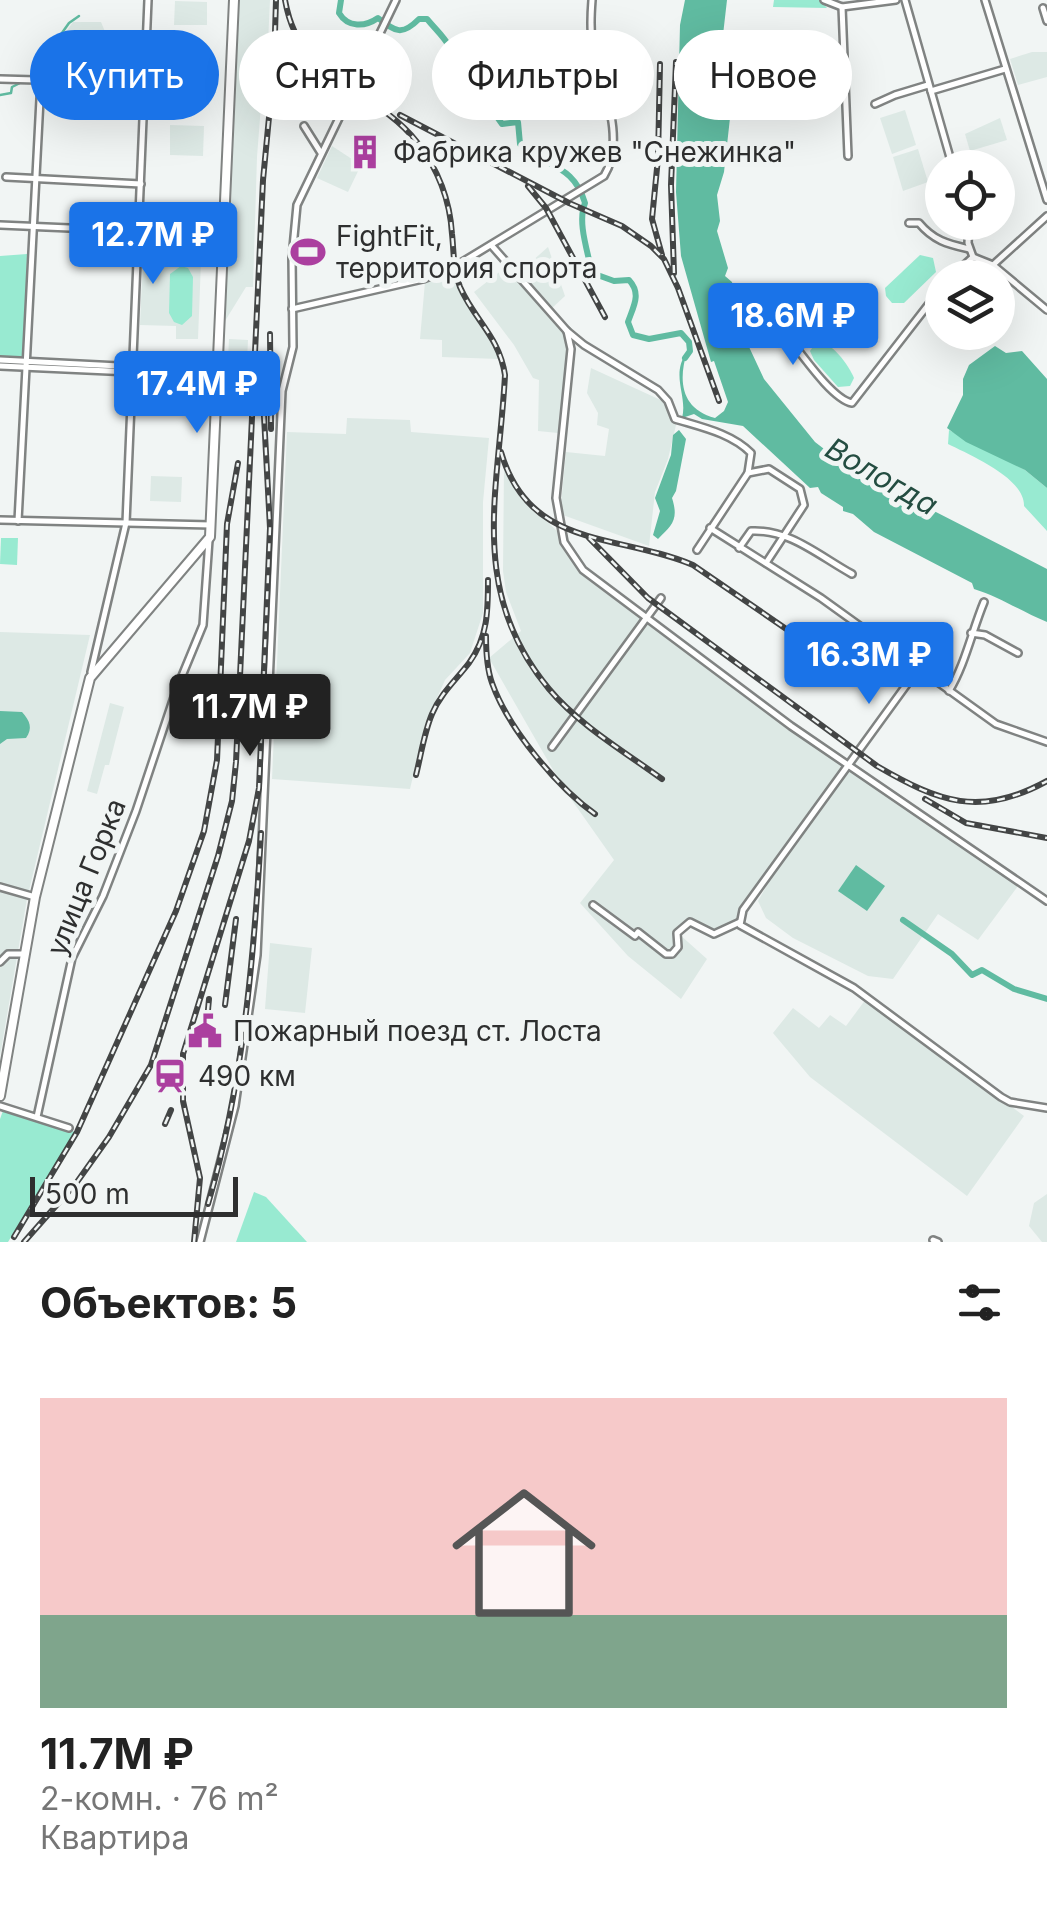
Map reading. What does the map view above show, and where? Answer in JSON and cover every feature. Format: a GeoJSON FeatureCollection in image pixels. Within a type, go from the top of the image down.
{"type":"FeatureCollection","features":[{"type":"Feature","properties":{"kind":"main road"},"geometry":{"type":"LineString","coordinates":[[0,1096],[35,897],[90,678],[208,540],[234,0]]}},
{"type":"Feature","properties":{"kind":"street"},"geometry":{"type":"LineString","coordinates":[[147,30],[148,0]]}},
{"type":"Feature","properties":{"kind":"street"},"geometry":{"type":"LineString","coordinates":[[200,1242],[235,1106],[257,956],[282,391],[293,347],[295,213],[396,0]]}},
{"type":"Feature","properties":{"kind":"street"},"geometry":{"type":"LineString","coordinates":[[294,308],[427,278],[492,246],[588,188],[607,172],[613,137],[592,38],[592,0]]}},
{"type":"Feature","properties":{"kind":"street"},"geometry":{"type":"LineString","coordinates":[[824,0],[842,7],[896,0]]}},
{"type":"Feature","properties":{"kind":"street"},"geometry":{"type":"LineString","coordinates":[[905,0],[948,150]]}},
{"type":"Feature","properties":{"kind":"street"},"geometry":{"type":"LineString","coordinates":[[984,0],[1047,200]]}},
{"type":"Feature","properties":{"kind":"street"},"geometry":{"type":"LineString","coordinates":[[842,7],[848,156]]}},
{"type":"Feature","properties":{"kind":"street"},"geometry":{"type":"LineString","coordinates":[[1043,8],[1047,21]]}},
{"type":"Feature","properties":{"kind":"street"},"geometry":{"type":"LineString","coordinates":[[875,104],[895,94],[1006,69]]}},
{"type":"Feature","properties":{"kind":"street"},"geometry":{"type":"LineString","coordinates":[[0,79],[30,80]]}},
{"type":"Feature","properties":{"kind":"street"},"geometry":{"type":"LineString","coordinates":[[18,521],[39,120]]}},
{"type":"Feature","properties":{"kind":"street"},"geometry":{"type":"LineString","coordinates":[[90,678],[126,524],[144,120]]}},
{"type":"Feature","properties":{"kind":"street"},"geometry":{"type":"LineString","coordinates":[[304,126],[322,154]]}},
{"type":"Feature","properties":{"kind":"street"},"geometry":{"type":"LineString","coordinates":[[6,178],[141,184]]}},
{"type":"Feature","properties":{"kind":"street"},"geometry":{"type":"LineString","coordinates":[[999,260],[1047,216]]}},
{"type":"Feature","properties":{"kind":"street"},"geometry":{"type":"LineString","coordinates":[[909,223],[919,223],[933,238],[969,249]]}},
{"type":"Feature","properties":{"kind":"street"},"geometry":{"type":"LineString","coordinates":[[0,225],[138,231]]}},
{"type":"Feature","properties":{"kind":"street"},"geometry":{"type":"LineString","coordinates":[[969,240],[973,257],[980,260]]}},
{"type":"Feature","properties":{"kind":"street"},"geometry":{"type":"LineString","coordinates":[[492,246],[568,332],[584,346],[658,390],[668,401],[675,419],[714,431],[749,450],[753,458],[748,473],[696,550]]}},
{"type":"Feature","properties":{"kind":"street"},"geometry":{"type":"LineString","coordinates":[[970,260],[973,257]]}},
{"type":"Feature","properties":{"kind":"street"},"geometry":{"type":"LineString","coordinates":[[1015,283],[1047,310]]}},
{"type":"Feature","properties":{"kind":"street"},"geometry":{"type":"LineString","coordinates":[[774,316],[842,400],[852,403],[925,309]]}},
{"type":"Feature","properties":{"kind":"street"},"geometry":{"type":"LineString","coordinates":[[568,332],[570,349],[556,488],[559,526],[583,570],[848,765],[1047,901]]}},
{"type":"Feature","properties":{"kind":"street"},"geometry":{"type":"LineString","coordinates":[[0,363],[218,373]]}},
{"type":"Feature","properties":{"kind":"street"},"geometry":{"type":"LineString","coordinates":[[748,473],[769,469],[800,489],[804,505],[766,563]]}},
{"type":"Feature","properties":{"kind":"street"},"geometry":{"type":"LineString","coordinates":[[0,520],[211,525]]}},
{"type":"Feature","properties":{"kind":"street"},"geometry":{"type":"LineString","coordinates":[[710,528],[821,598],[996,724],[1047,742]]}},
{"type":"Feature","properties":{"kind":"street"},"geometry":{"type":"LineString","coordinates":[[739,548],[752,531],[771,530],[852,574]]}},
{"type":"Feature","properties":{"kind":"street","name":"улица Горка"},"geometry":{"type":"LineString","coordinates":[[37,1118],[72,958],[110,880],[177,688],[202,629],[208,540]]}},
{"type":"Feature","properties":{"kind":"street"},"geometry":{"type":"LineString","coordinates":[[552,747],[661,598]]}},
{"type":"Feature","properties":{"kind":"street"},"geometry":{"type":"LineString","coordinates":[[948,690],[960,674],[984,602]]}},
{"type":"Feature","properties":{"kind":"street"},"geometry":{"type":"LineString","coordinates":[[971,633],[984,635],[1018,653]]}},
{"type":"Feature","properties":{"kind":"street"},"geometry":{"type":"LineString","coordinates":[[97,650],[110,655]]}},
{"type":"Feature","properties":{"kind":"street"},"geometry":{"type":"LineString","coordinates":[[918,669],[743,910],[740,922],[745,929],[865,995],[1002,1097],[1047,1108]]}},
{"type":"Feature","properties":{"kind":"street"},"geometry":{"type":"LineString","coordinates":[[0,887],[35,897]]}},
{"type":"Feature","properties":{"kind":"street"},"geometry":{"type":"LineString","coordinates":[[593,904],[666,954],[672,954],[678,947],[678,933],[690,922],[714,934],[740,922]]}},
{"type":"Feature","properties":{"kind":"street"},"geometry":{"type":"LineString","coordinates":[[0,948],[8,954],[24,954]]}},
{"type":"Feature","properties":{"kind":"street"},"geometry":{"type":"LineString","coordinates":[[0,962],[8,954]]}},
{"type":"Feature","properties":{"kind":"street"},"geometry":{"type":"LineString","coordinates":[[0,1106],[70,1128]]}},
{"type":"Feature","properties":{"kind":"shaded area"},"geometry":{"type":"Polygon","coordinates":[[[239,0],[270,0],[269,30],[239,30],[239,120],[260,120],[253,287],[246,287],[225,321],[239,0]]]}},
{"type":"Feature","properties":{"kind":"shaded area"},"geometry":{"type":"Polygon","coordinates":[[[685,0],[727,0],[724,30],[680,30],[685,0]]]}},
{"type":"Feature","properties":{"kind":"shaded area"},"geometry":{"type":"Polygon","coordinates":[[[774,0],[820,0],[827,8],[773,7],[774,0]]]}},
{"type":"Feature","properties":{"kind":"shaded area"},"geometry":{"type":"Polygon","coordinates":[[[175,1],[207,2],[207,25],[174,25],[175,1]]]}},
{"type":"Feature","properties":{"kind":"shaded area"},"geometry":{"type":"Polygon","coordinates":[[[73,22],[101,22],[104,30],[67,30],[73,22]]]}},
{"type":"Feature","properties":{"kind":"shaded area"},"geometry":{"type":"Polygon","coordinates":[[[1047,52],[1047,77],[1018,85],[1010,59],[1047,52]]]}},
{"type":"Feature","properties":{"kind":"shaded area"},"geometry":{"type":"Polygon","coordinates":[[[905,110],[916,145],[892,154],[880,118],[905,110]]]}},
{"type":"Feature","properties":{"kind":"shaded area"},"geometry":{"type":"Polygon","coordinates":[[[1000,118],[1007,140],[970,150],[965,134],[1000,118]]]}},
{"type":"Feature","properties":{"kind":"shaded area"},"geometry":{"type":"Polygon","coordinates":[[[678,120],[730,120],[724,172],[717,195],[717,231],[728,268],[725,276],[732,282],[743,334],[764,379],[815,442],[838,454],[854,470],[1047,569],[1047,622],[974,589],[972,583],[874,532],[853,514],[843,511],[818,487],[810,488],[743,426],[694,414],[682,418],[680,369],[687,352],[683,383],[689,401],[715,418],[728,402],[714,361],[711,362],[681,256],[676,192],[678,120]]]}},
{"type":"Feature","properties":{"kind":"shaded area"},"geometry":{"type":"Polygon","coordinates":[[[170,125],[204,126],[203,156],[170,155],[170,125]]]}},
{"type":"Feature","properties":{"kind":"shaded area"},"geometry":{"type":"Polygon","coordinates":[[[332,146],[361,165],[348,192],[317,178],[332,146]]]}},
{"type":"Feature","properties":{"kind":"shaded area"},"geometry":{"type":"Polygon","coordinates":[[[918,149],[925,183],[903,191],[893,157],[918,149]]]}},
{"type":"Feature","properties":{"kind":"shaded area"},"geometry":{"type":"Polygon","coordinates":[[[144,234],[202,236],[198,339],[176,339],[176,326],[140,325],[144,234]]]}},
{"type":"Feature","properties":{"kind":"shaded area"},"geometry":{"type":"Polygon","coordinates":[[[548,247],[565,296],[552,308],[521,271],[548,247]]]}},
{"type":"Feature","properties":{"kind":"shaded area"},"geometry":{"type":"Polygon","coordinates":[[[27,254],[25,356],[0,356],[0,256],[27,254]]]}},
{"type":"Feature","properties":{"kind":"shaded area"},"geometry":{"type":"Polygon","coordinates":[[[920,255],[933,258],[925,260],[925,283],[904,303],[892,303],[885,288],[920,255]]]}},
{"type":"Feature","properties":{"kind":"shaded area"},"geometry":{"type":"Polygon","coordinates":[[[181,266],[188,268],[193,277],[192,316],[182,325],[174,322],[169,313],[170,274],[181,266]]]}},
{"type":"Feature","properties":{"kind":"shaded area"},"geometry":{"type":"Polygon","coordinates":[[[507,266],[565,332],[568,349],[558,433],[538,431],[539,380],[533,378],[514,345],[474,292],[507,266]]]}},
{"type":"Feature","properties":{"kind":"shaded area"},"geometry":{"type":"Polygon","coordinates":[[[452,272],[456,286],[491,337],[499,359],[442,357],[442,340],[420,339],[425,282],[452,272]]]}},
{"type":"Feature","properties":{"kind":"shaded area"},"geometry":{"type":"Polygon","coordinates":[[[229,339],[248,340],[246,382],[227,381],[229,339]]]}},
{"type":"Feature","properties":{"kind":"shaded area"},"geometry":{"type":"Polygon","coordinates":[[[817,341],[834,349],[844,360],[854,378],[850,386],[838,387],[814,360],[810,351],[817,341]]]}},
{"type":"Feature","properties":{"kind":"shaded area"},"geometry":{"type":"Polygon","coordinates":[[[990,350],[1022,351],[1047,379],[1047,488],[1025,470],[966,442],[947,428],[963,395],[963,379],[969,365],[990,350]]]}},
{"type":"Feature","properties":{"kind":"shaded area"},"geometry":{"type":"Polygon","coordinates":[[[591,368],[665,402],[676,425],[655,492],[649,546],[560,514],[566,452],[605,456],[609,429],[597,425],[598,413],[587,393],[591,368]]]}},
{"type":"Feature","properties":{"kind":"shaded area"},"geometry":{"type":"Polygon","coordinates":[[[347,418],[410,420],[411,432],[489,438],[483,502],[483,613],[470,653],[445,680],[425,725],[410,789],[272,779],[287,432],[346,434],[347,418]]]}},
{"type":"Feature","properties":{"kind":"shaded area"},"geometry":{"type":"Polygon","coordinates":[[[679,430],[686,439],[672,498],[674,517],[658,539],[653,535],[660,511],[655,498],[671,455],[673,435],[679,430]]]}},
{"type":"Feature","properties":{"kind":"shaded area"},"geometry":{"type":"Polygon","coordinates":[[[949,430],[1025,470],[1047,488],[1047,531],[1024,506],[1016,486],[1006,477],[948,444],[949,430]]]}},
{"type":"Feature","properties":{"kind":"shaded area"},"geometry":{"type":"Polygon","coordinates":[[[504,467],[517,493],[558,532],[566,553],[588,580],[843,766],[743,902],[736,921],[711,935],[690,923],[679,934],[707,959],[681,999],[628,956],[580,903],[614,860],[564,789],[489,658],[521,631],[506,592],[503,571],[504,467]]]}},
{"type":"Feature","properties":{"kind":"shaded area"},"geometry":{"type":"Polygon","coordinates":[[[151,476],[182,477],[181,502],[150,501],[151,476]]]}},
{"type":"Feature","properties":{"kind":"shaded area"},"geometry":{"type":"Polygon","coordinates":[[[1,538],[18,538],[17,565],[0,564],[1,538]]]}},
{"type":"Feature","properties":{"kind":"shaded area"},"geometry":{"type":"Polygon","coordinates":[[[0,632],[90,635],[27,899],[0,1056],[0,632]]]}},
{"type":"Feature","properties":{"kind":"shaded area"},"geometry":{"type":"Polygon","coordinates":[[[110,703],[124,707],[97,794],[87,791],[110,703]]]}},
{"type":"Feature","properties":{"kind":"shaded area"},"geometry":{"type":"Polygon","coordinates":[[[0,711],[22,712],[30,725],[26,738],[7,739],[0,744],[0,711]]]}},
{"type":"Feature","properties":{"kind":"shaded area"},"geometry":{"type":"Polygon","coordinates":[[[850,768],[1018,886],[978,940],[938,914],[893,979],[868,976],[793,938],[766,918],[758,901],[850,768]]]}},
{"type":"Feature","properties":{"kind":"shaded area"},"geometry":{"type":"Polygon","coordinates":[[[856,865],[885,886],[867,911],[838,891],[856,865]]]}},
{"type":"Feature","properties":{"kind":"shaded area"},"geometry":{"type":"Polygon","coordinates":[[[270,943],[312,948],[305,1013],[265,1009],[270,943]]]}},
{"type":"Feature","properties":{"kind":"shaded area"},"geometry":{"type":"Polygon","coordinates":[[[866,999],[1024,1116],[967,1196],[810,1077],[773,1033],[793,1008],[819,1028],[830,1015],[846,1026],[866,999]]]}},
{"type":"Feature","properties":{"kind":"shaded area"},"geometry":{"type":"Polygon","coordinates":[[[4,1108],[75,1132],[8,1242],[0,1242],[0,1119],[4,1108]]]}},
{"type":"Feature","properties":{"kind":"shaded area"},"geometry":{"type":"Polygon","coordinates":[[[254,1192],[266,1197],[307,1242],[236,1242],[254,1192]]]}},
{"type":"Feature","properties":{"kind":"shaded area"},"geometry":{"type":"Polygon","coordinates":[[[1047,1194],[1047,1242],[1042,1242],[1029,1226],[1034,1203],[1047,1194]]]}},
{"type":"Feature","properties":{"kind":"waterway"},"geometry":{"type":"LineString","coordinates":[[341,0],[339,13],[352,24],[378,18],[399,30],[427,19],[450,49],[457,79],[478,83],[494,94],[495,114],[502,124],[518,122],[520,144],[574,180],[585,203],[583,228],[592,273],[614,281],[629,280],[635,290],[628,322],[633,335],[649,339],[681,333],[689,342],[690,351],[685,358]]}},
{"type":"Feature","properties":{"kind":"waterway"},"geometry":{"type":"LineString","coordinates":[[64,30],[79,16]]}},
{"type":"Feature","properties":{"kind":"waterway"},"geometry":{"type":"LineString","coordinates":[[0,95],[11,93],[12,87],[22,82]]}},
{"type":"Feature","properties":{"kind":"waterway"},"geometry":{"type":"LineString","coordinates":[[903,920],[952,954],[972,975],[982,970],[1014,989],[1047,999]]}},
{"type":"Feature","properties":{"kind":"railway"},"geometry":{"type":"LineString","coordinates":[[24,1242],[77,1182],[151,1065],[232,801],[263,180],[276,0]]}},
{"type":"Feature","properties":{"kind":"railway"},"geometry":{"type":"LineString","coordinates":[[285,0],[293,28],[321,68],[399,123],[424,152],[442,186],[458,281],[498,350],[505,375],[494,538],[497,577],[523,652],[549,689],[574,714],[662,779]]}},
{"type":"Feature","properties":{"kind":"railway"},"geometry":{"type":"LineString","coordinates":[[660,64],[652,219],[662,255]]}},
{"type":"Feature","properties":{"kind":"railway"},"geometry":{"type":"LineString","coordinates":[[674,111],[674,273]]}},
{"type":"Feature","properties":{"kind":"railway"},"geometry":{"type":"LineString","coordinates":[[410,120],[569,203],[622,226],[651,246],[664,259],[678,288],[719,401]]}},
{"type":"Feature","properties":{"kind":"railway"},"geometry":{"type":"LineString","coordinates":[[528,186],[546,208],[605,317]]}},
{"type":"Feature","properties":{"kind":"railway"},"geometry":{"type":"LineString","coordinates":[[270,334],[271,429]]}},
{"type":"Feature","properties":{"kind":"railway"},"geometry":{"type":"LineString","coordinates":[[194,1242],[200,1178],[183,1101],[183,1054],[249,841],[259,788],[270,528],[264,416]]}},
{"type":"Feature","properties":{"kind":"railway"},"geometry":{"type":"LineString","coordinates":[[501,452],[514,484],[532,506],[554,522],[579,533],[693,565],[846,670],[870,693]]}},
{"type":"Feature","properties":{"kind":"railway"},"geometry":{"type":"LineString","coordinates":[[14,1237],[77,1132],[176,911],[204,831],[217,760],[227,524],[238,463]]}},
{"type":"Feature","properties":{"kind":"railway"},"geometry":{"type":"LineString","coordinates":[[589,538],[648,598],[877,766],[899,778],[940,796],[980,802],[1001,799],[1047,781]]}},
{"type":"Feature","properties":{"kind":"railway"},"geometry":{"type":"LineString","coordinates":[[416,775],[436,706],[480,643],[487,613],[488,580]]}},
{"type":"Feature","properties":{"kind":"railway"},"geometry":{"type":"LineString","coordinates":[[486,636],[490,678],[510,719],[550,773],[595,814]]}},
{"type":"Feature","properties":{"kind":"railway"},"geometry":{"type":"LineString","coordinates":[[925,799],[966,823],[1047,838]]}},
{"type":"Feature","properties":{"kind":"railway"},"geometry":{"type":"LineString","coordinates":[[208,1204],[230,1113],[245,1020],[261,833]]}},
{"type":"Feature","properties":{"kind":"railway"},"geometry":{"type":"LineString","coordinates":[[225,1005],[236,919]]}},
{"type":"Feature","properties":{"kind":"railway"},"geometry":{"type":"LineString","coordinates":[[205,1043],[209,999]]}},
{"type":"Feature","properties":{"kind":"railway"},"geometry":{"type":"LineString","coordinates":[[165,1124],[171,1110]]}},
{"type":"Feature","properties":{"kind":"place","name":"Фабрика кружев \"Снежинка\""},"geometry":{"type":"Point","coordinates":[365,152]}},
{"type":"Feature","properties":{"kind":"place","name":"FightFit, территория спорта"},"geometry":{"type":"Point","coordinates":[308,252]}},
{"type":"Feature","properties":{"kind":"place","name":"Пожарный поезд ст. Лоста"},"geometry":{"type":"Point","coordinates":[205,1031]}},
{"type":"Feature","properties":{"kind":"place","name":"490 км"},"geometry":{"type":"Point","coordinates":[170,1076]}},
{"type":"Feature","properties":{"kind":"water label","name":"Вологда"},"geometry":{"type":"Point","coordinates":[882,476]}}]}
